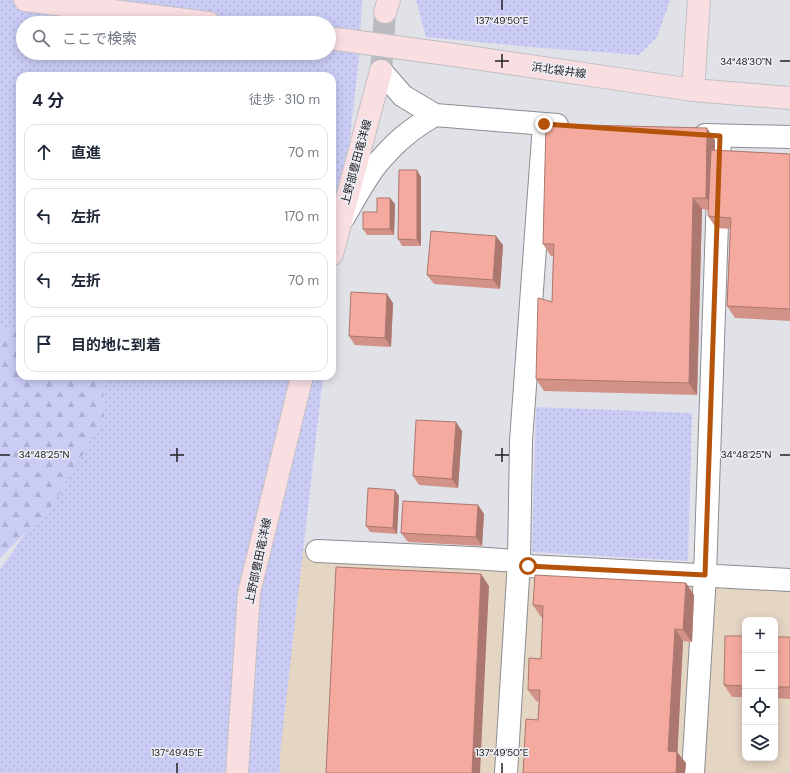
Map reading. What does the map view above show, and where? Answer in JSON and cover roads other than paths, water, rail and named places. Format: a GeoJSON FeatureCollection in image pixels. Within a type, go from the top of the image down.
{"type":"FeatureCollection","features":[{"type":"Feature","properties":{"kind":"main road"},"geometry":{"type":"LineString","coordinates":[[25,0],[153,16]]}},
{"type":"Feature","properties":{"kind":"main road"},"geometry":{"type":"LineString","coordinates":[[693,90],[699,0]]}},
{"type":"Feature","properties":{"kind":"main road","name":"浜北袋井線"},"geometry":{"type":"LineString","coordinates":[[336,39],[693,90],[790,98]]}},
{"type":"Feature","properties":{"kind":"main road","name":"上野部豊田竜洋線"},"geometry":{"type":"LineString","coordinates":[[336,237],[381,70]]}},
{"type":"Feature","properties":{"kind":"main road","name":"上野部豊田竜洋線"},"geometry":{"type":"LineString","coordinates":[[237,773],[249,593],[301,380]]}},
{"type":"Feature","properties":{"kind":"street"},"geometry":{"type":"LineString","coordinates":[[381,70],[403,96],[435,115],[574,126]]}},
{"type":"Feature","properties":{"kind":"street"},"geometry":{"type":"LineString","coordinates":[[339,225],[376,165],[398,141],[413,128],[435,115]]}},
{"type":"Feature","properties":{"kind":"street"},"geometry":{"type":"LineString","coordinates":[[506,773],[519,561],[521,441],[544,124]]}},
{"type":"Feature","properties":{"kind":"street"},"geometry":{"type":"LineString","coordinates":[[689,134],[790,137]]}},
{"type":"Feature","properties":{"kind":"street"},"geometry":{"type":"LineString","coordinates":[[692,773],[705,575],[720,136]]}},
{"type":"Feature","properties":{"kind":"street"},"geometry":{"type":"LineString","coordinates":[[317,551],[519,561],[528,566],[790,580]]}},
{"type":"Feature","properties":{"kind":"tunnel"},"geometry":{"type":"LineString","coordinates":[[381,71],[385,12]]}}]}
